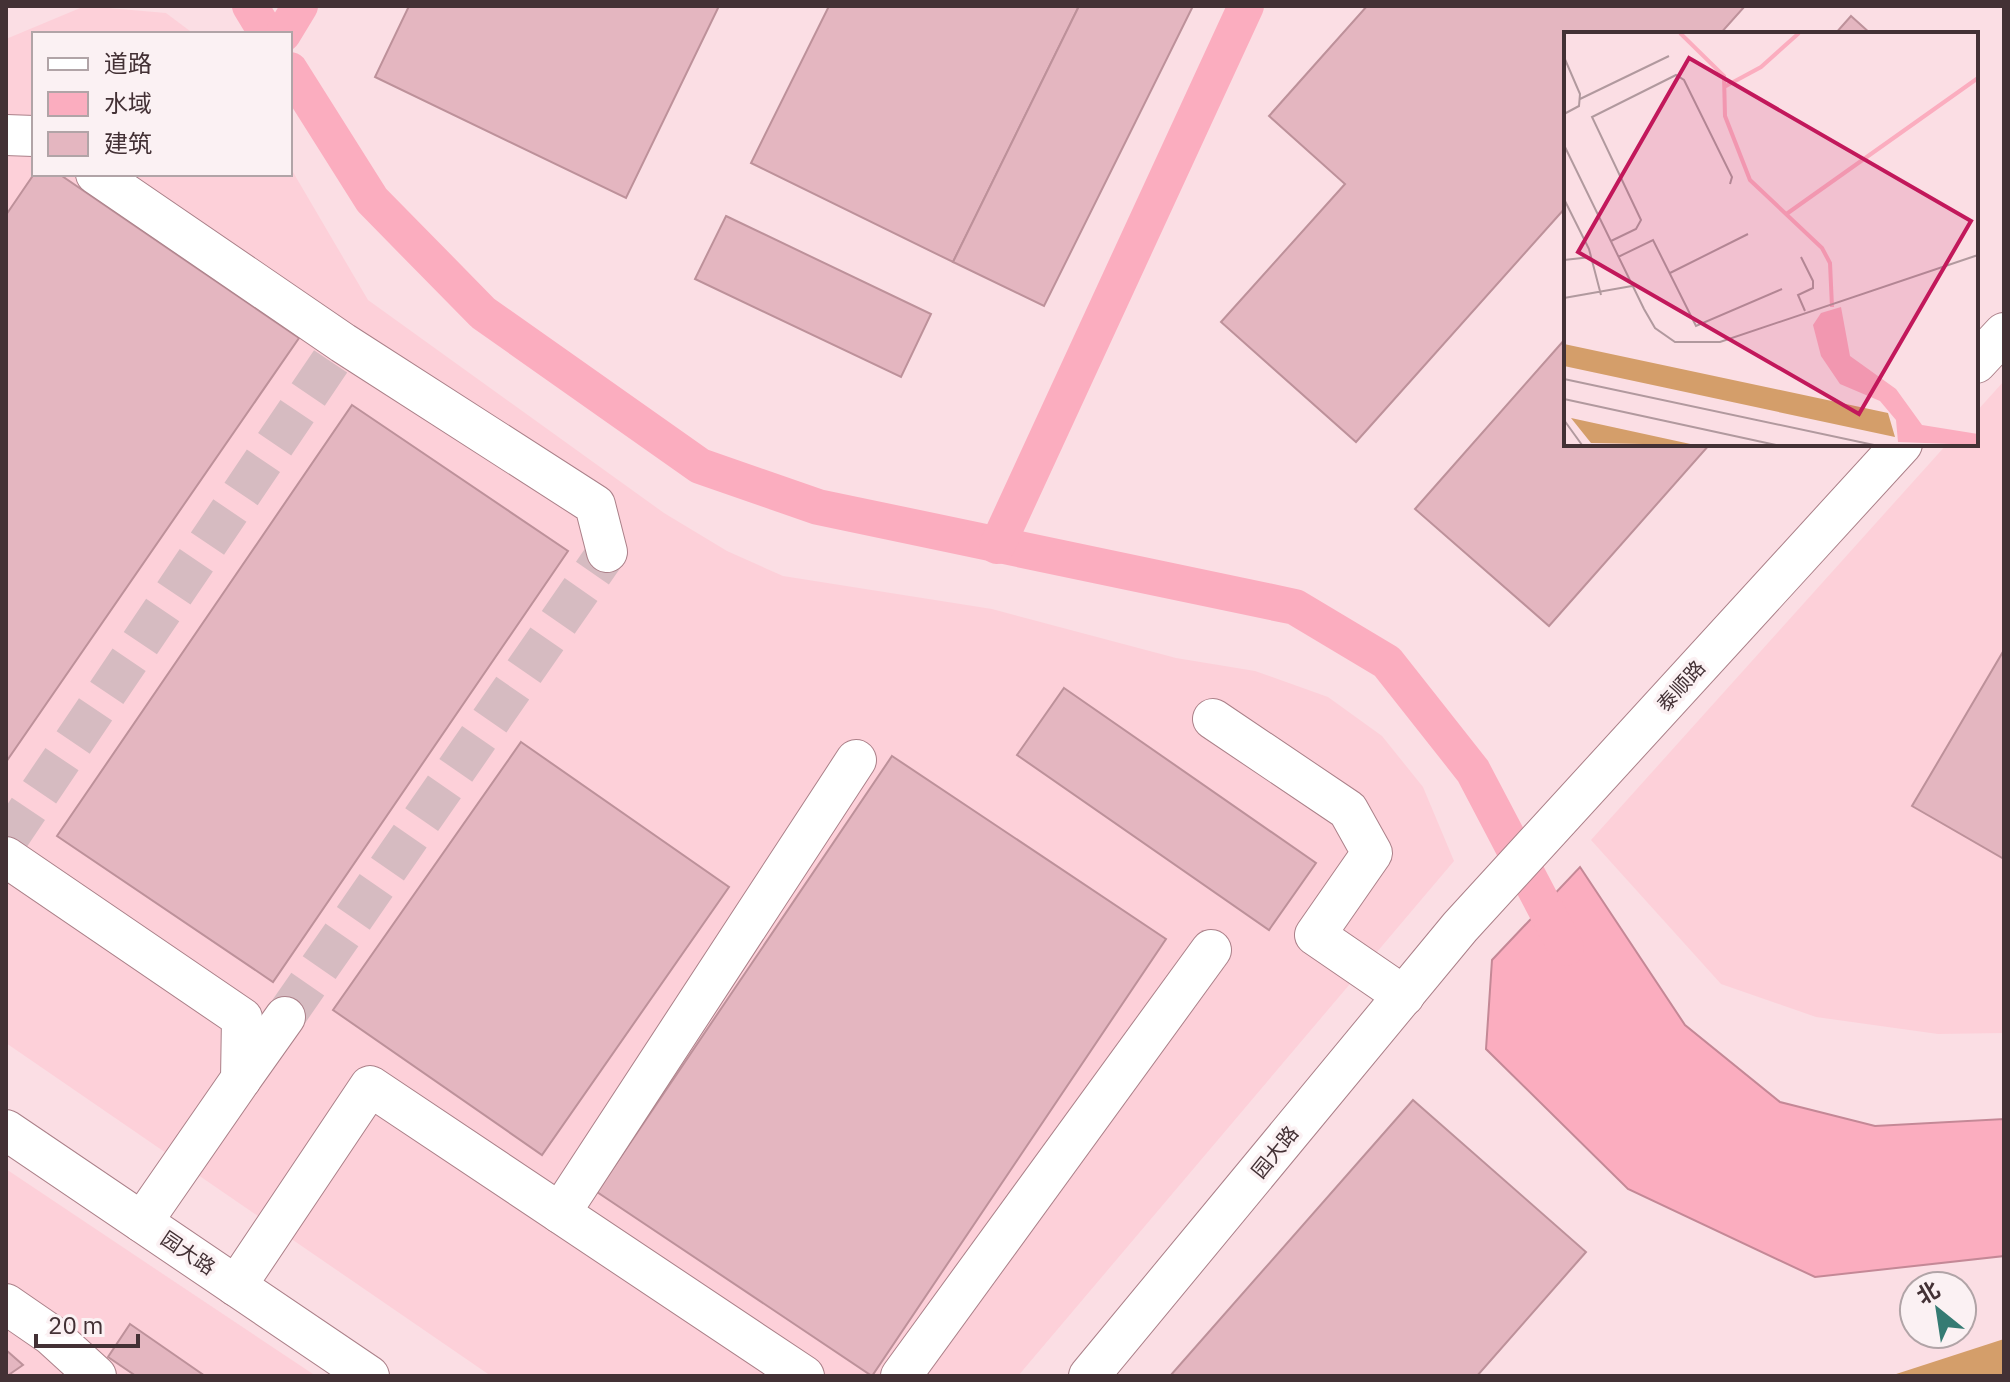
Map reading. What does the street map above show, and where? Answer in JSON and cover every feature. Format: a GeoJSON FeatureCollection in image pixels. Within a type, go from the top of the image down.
{"type":"FeatureCollection","features":[{"type":"Feature","properties":{"kind":"street"},"geometry":{"type":"LineString","coordinates":[[6,135],[32,136]]}},
{"type":"Feature","properties":{"kind":"street"},"geometry":{"type":"LineString","coordinates":[[99,176],[343,343],[595,505],[607,552]]}},
{"type":"Feature","properties":{"kind":"street"},"geometry":{"type":"LineString","coordinates":[[1978,361],[2004,333]]}},
{"type":"Feature","properties":{"kind":"street","name":"泰顺路"},"geometry":{"type":"LineString","coordinates":[[1460,927],[1900,446]]}},
{"type":"Feature","properties":{"kind":"street"},"geometry":{"type":"LineString","coordinates":[[1213,719],[1348,810],[1372,853],[1315,935],[1404,996]]}},
{"type":"Feature","properties":{"kind":"street"},"geometry":{"type":"LineString","coordinates":[[560,1213],[856,760]]}},
{"type":"Feature","properties":{"kind":"street"},"geometry":{"type":"LineString","coordinates":[[6,857],[242,1018],[241,1079]]}},
{"type":"Feature","properties":{"kind":"street","name":"园大路"},"geometry":{"type":"LineString","coordinates":[[1089,1376],[1460,927]]}},
{"type":"Feature","properties":{"kind":"street"},"geometry":{"type":"LineString","coordinates":[[901,1376],[1211,950]]}},
{"type":"Feature","properties":{"kind":"street"},"geometry":{"type":"LineString","coordinates":[[142,1222],[285,1017]]}},
{"type":"Feature","properties":{"kind":"street"},"geometry":{"type":"LineString","coordinates":[[236,1286],[370,1086],[804,1376]]}},
{"type":"Feature","properties":{"kind":"street","name":"园大路"},"geometry":{"type":"LineString","coordinates":[[6,1130],[369,1376]]}},
{"type":"Feature","properties":{"kind":"street"},"geometry":{"type":"LineString","coordinates":[[6,1304],[51,1335],[91,1374]]}},
{"type":"Feature","properties":{"kind":"shaded area"},"geometry":{"type":"Polygon","coordinates":[[[85,6],[166,13],[191,32],[32,32],[32,176],[292,176],[292,170],[368,300],[664,513],[727,551],[783,576],[992,609],[1176,658],[1255,671],[1328,697],[1382,736],[1423,787],[1454,861],[1018,1376],[491,1376],[6,1043],[6,39],[85,6]]]}},
{"type":"Feature","properties":{"kind":"shaded area"},"geometry":{"type":"Polygon","coordinates":[[[2004,381],[2004,1033],[1938,1034],[1816,1017],[1721,984],[1591,840],[1945,446],[1978,446],[1978,410],[2004,381]]]}},
{"type":"Feature","properties":{"kind":"shaded area"},"geometry":{"type":"Polygon","coordinates":[[[6,1169],[148,1264],[316,1376],[6,1376],[6,1169]]]}},
{"type":"Feature","properties":{"kind":"shaded area"},"geometry":{"type":"Polygon","coordinates":[[[2004,1339],[2004,1376],[1890,1376],[1978,1350],[2004,1339]]]}},
{"type":"Feature","properties":{"kind":"water"},"geometry":{"type":"Polygon","coordinates":[[[1580,867],[1685,1025],[1780,1102],[1875,1126],[2004,1119],[2004,1256],[1815,1277],[1628,1189],[1486,1049],[1492,960],[1580,867]]]}},
{"type":"Feature","properties":{"kind":"building"},"geometry":{"type":"Polygon","coordinates":[[[409,6],[719,6],[626,198],[375,77],[409,6]]]}},
{"type":"Feature","properties":{"kind":"building"},"geometry":{"type":"Polygon","coordinates":[[[829,6],[1079,6],[953,262],[751,163],[829,6]]]}},
{"type":"Feature","properties":{"kind":"building"},"geometry":{"type":"Polygon","coordinates":[[[1079,6],[1193,6],[1044,306],[953,262],[1079,6]]]}},
{"type":"Feature","properties":{"kind":"building"},"geometry":{"type":"Polygon","coordinates":[[[1367,6],[1745,6],[1722,32],[1564,32],[1564,209],[1356,442],[1221,322],[1345,184],[1269,116],[1367,6]]]}},
{"type":"Feature","properties":{"kind":"building"},"geometry":{"type":"Polygon","coordinates":[[[1851,16],[1869,32],[1837,32],[1851,16]]]}},
{"type":"Feature","properties":{"kind":"building"},"geometry":{"type":"Polygon","coordinates":[[[33,176],[62,176],[299,338],[6,762],[6,215],[33,176]]]}},
{"type":"Feature","properties":{"kind":"building"},"geometry":{"type":"Polygon","coordinates":[[[726,216],[931,314],[901,377],[695,279],[726,216]]]}},
{"type":"Feature","properties":{"kind":"building"},"geometry":{"type":"Polygon","coordinates":[[[1564,340],[1564,446],[1708,446],[1549,626],[1415,509],[1564,340]]]}},
{"type":"Feature","properties":{"kind":"building"},"geometry":{"type":"Polygon","coordinates":[[[352,405],[568,551],[273,982],[57,836],[352,405]]]}},
{"type":"Feature","properties":{"kind":"building"},"geometry":{"type":"Polygon","coordinates":[[[2004,650],[2004,859],[1912,806],[2004,650]]]}},
{"type":"Feature","properties":{"kind":"building"},"geometry":{"type":"Polygon","coordinates":[[[1064,688],[1316,863],[1269,930],[1017,755],[1064,688]]]}},
{"type":"Feature","properties":{"kind":"building"},"geometry":{"type":"Polygon","coordinates":[[[521,742],[729,887],[542,1155],[333,1010],[521,742]]]}},
{"type":"Feature","properties":{"kind":"building"},"geometry":{"type":"Polygon","coordinates":[[[892,756],[1166,939],[872,1376],[597,1192],[892,756]]]}},
{"type":"Feature","properties":{"kind":"building"},"geometry":{"type":"Polygon","coordinates":[[[1413,1100],[1586,1252],[1477,1376],[1170,1376],[1413,1100]]]}},
{"type":"Feature","properties":{"kind":"building"},"geometry":{"type":"Polygon","coordinates":[[[130,1324],[205,1376],[136,1376],[108,1357],[130,1324]]]}},
{"type":"Feature","properties":{"kind":"building"},"geometry":{"type":"Polygon","coordinates":[[[6,1350],[23,1365],[7,1376],[6,1376],[6,1350]]]}},
{"type":"Feature","properties":{"kind":"waterway"},"geometry":{"type":"LineString","coordinates":[[250,6],[266,32]]}},
{"type":"Feature","properties":{"kind":"waterway"},"geometry":{"type":"LineString","coordinates":[[284,32],[300,6]]}},
{"type":"Feature","properties":{"kind":"waterway"},"geometry":{"type":"LineString","coordinates":[[997,546],[1246,6]]}},
{"type":"Feature","properties":{"kind":"waterway"},"geometry":{"type":"LineString","coordinates":[[292,73],[372,200],[483,313],[700,466],[818,507],[1295,607],[1387,662],[1473,771],[1566,948]]}},
{"type":"Feature","properties":{"kind":"tunnel"},"geometry":{"type":"LineString","coordinates":[[6,842],[343,343]]}},
{"type":"Feature","properties":{"kind":"tunnel"},"geometry":{"type":"LineString","coordinates":[[285,1017],[607,552]]}}]}
